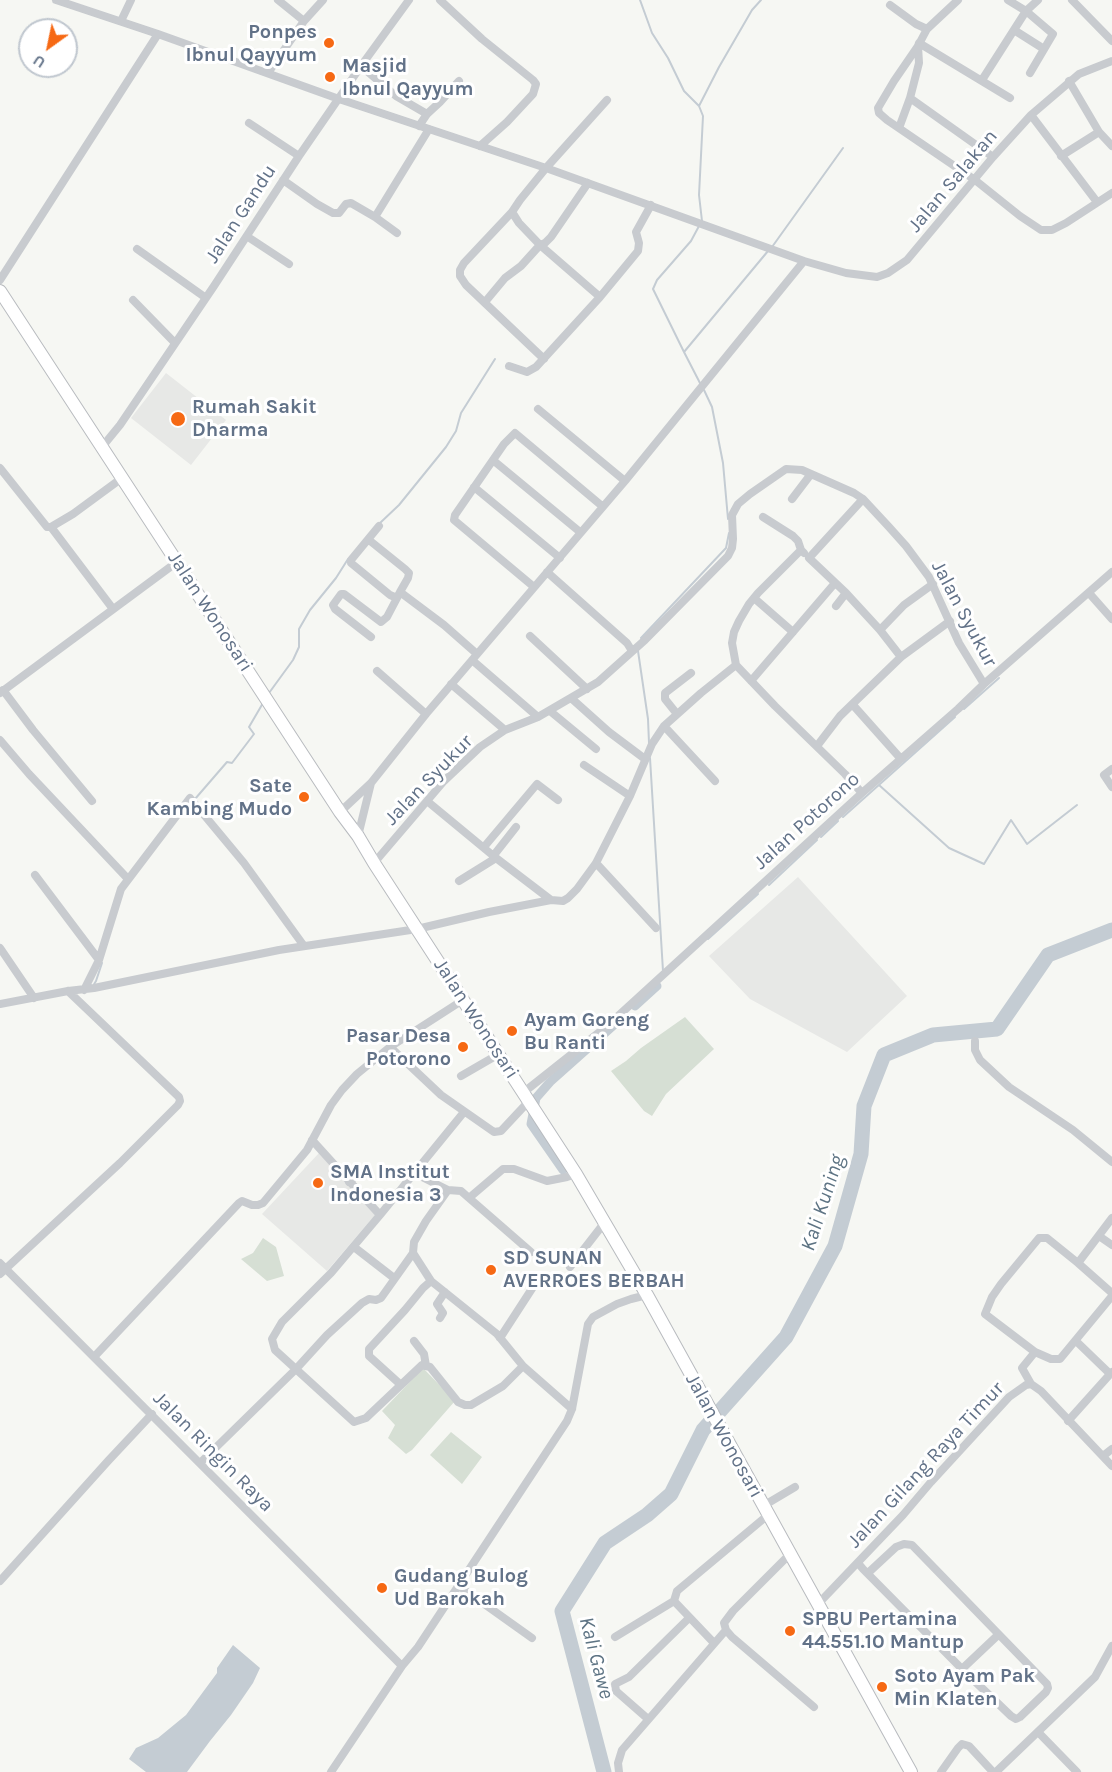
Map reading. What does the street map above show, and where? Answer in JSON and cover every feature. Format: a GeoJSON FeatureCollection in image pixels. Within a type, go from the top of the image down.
{"type":"FeatureCollection","features":[{"type":"Feature","properties":{"kind":"highway","name":"Jalan Wonosari"},"geometry":{"type":"LineString","coordinates":[[0,291],[340,812],[358,836],[576,1174],[647,1296],[818,1604],[907,1770]]}},
{"type":"Feature","properties":{"kind":"street","name":"Jalan Salakan"},"geometry":{"type":"LineString","coordinates":[[56,0],[339,99],[546,168],[804,261],[846,273],[877,277],[888,273],[907,260],[1031,115],[1079,74],[1112,61]]}},
{"type":"Feature","properties":{"kind":"street"},"geometry":{"type":"LineString","coordinates":[[121,21],[131,0]]}},
{"type":"Feature","properties":{"kind":"street"},"geometry":{"type":"LineString","coordinates":[[278,0],[304,21]]}},
{"type":"Feature","properties":{"kind":"street"},"geometry":{"type":"LineString","coordinates":[[268,73],[304,21],[322,0]]}},
{"type":"Feature","properties":{"kind":"street","name":"Jalan Gandu"},"geometry":{"type":"LineString","coordinates":[[102,447],[120,425],[248,237],[299,156],[409,0]]}},
{"type":"Feature","properties":{"kind":"street"},"geometry":{"type":"LineString","coordinates":[[440,0],[536,84],[533,94],[480,146]]}},
{"type":"Feature","properties":{"kind":"street"},"geometry":{"type":"LineString","coordinates":[[958,0],[927,29],[878,108],[879,113],[975,180],[1041,230],[1052,230],[1112,193]]}},
{"type":"Feature","properties":{"kind":"street"},"geometry":{"type":"LineString","coordinates":[[1008,0],[1026,11],[1053,34],[1029,73]]}},
{"type":"Feature","properties":{"kind":"street"},"geometry":{"type":"LineString","coordinates":[[982,80],[1026,11],[1038,0]]}},
{"type":"Feature","properties":{"kind":"street"},"geometry":{"type":"LineString","coordinates":[[1072,0],[1112,41]]}},
{"type":"Feature","properties":{"kind":"street"},"geometry":{"type":"LineString","coordinates":[[890,5],[927,29]]}},
{"type":"Feature","properties":{"kind":"street"},"geometry":{"type":"LineString","coordinates":[[1014,30],[1044,49]]}},
{"type":"Feature","properties":{"kind":"street"},"geometry":{"type":"LineString","coordinates":[[0,280],[158,34]]}},
{"type":"Feature","properties":{"kind":"street"},"geometry":{"type":"LineString","coordinates":[[918,45],[1010,98]]}},
{"type":"Feature","properties":{"kind":"street"},"geometry":{"type":"LineString","coordinates":[[899,128],[910,98],[918,63],[918,45]]}},
{"type":"Feature","properties":{"kind":"street"},"geometry":{"type":"LineString","coordinates":[[361,66],[396,96],[427,114]]}},
{"type":"Feature","properties":{"kind":"street"},"geometry":{"type":"LineString","coordinates":[[419,126],[427,114],[459,81]]}},
{"type":"Feature","properties":{"kind":"street"},"geometry":{"type":"LineString","coordinates":[[1069,81],[1099,132],[1112,146]]}},
{"type":"Feature","properties":{"kind":"street"},"geometry":{"type":"LineString","coordinates":[[910,98],[993,157]]}},
{"type":"Feature","properties":{"kind":"street"},"geometry":{"type":"LineString","coordinates":[[544,359],[466,285],[460,276],[460,270],[464,262],[512,212],[546,168],[607,100]]}},
{"type":"Feature","properties":{"kind":"street"},"geometry":{"type":"LineString","coordinates":[[1031,115],[1097,202]]}},
{"type":"Feature","properties":{"kind":"street"},"geometry":{"type":"LineString","coordinates":[[249,123],[299,156]]}},
{"type":"Feature","properties":{"kind":"street"},"geometry":{"type":"LineString","coordinates":[[375,217],[429,129]]}},
{"type":"Feature","properties":{"kind":"street"},"geometry":{"type":"LineString","coordinates":[[1061,156],[1099,132]]}},
{"type":"Feature","properties":{"kind":"street"},"geometry":{"type":"LineString","coordinates":[[283,180],[333,213],[339,213],[346,204],[351,203],[398,233]]}},
{"type":"Feature","properties":{"kind":"street"},"geometry":{"type":"LineString","coordinates":[[485,302],[505,278],[551,237],[588,183]]}},
{"type":"Feature","properties":{"kind":"street"},"geometry":{"type":"LineString","coordinates":[[509,366],[526,372],[536,367],[600,297],[638,251],[639,243],[636,232],[651,205]]}},
{"type":"Feature","properties":{"kind":"street"},"geometry":{"type":"LineString","coordinates":[[512,212],[540,245],[600,297]]}},
{"type":"Feature","properties":{"kind":"street"},"geometry":{"type":"LineString","coordinates":[[248,237],[289,264]]}},
{"type":"Feature","properties":{"kind":"street"},"geometry":{"type":"LineString","coordinates":[[137,249],[206,298]]}},
{"type":"Feature","properties":{"kind":"street"},"geometry":{"type":"LineString","coordinates":[[340,812],[371,783],[426,714],[625,481],[804,261]]}},
{"type":"Feature","properties":{"kind":"street"},"geometry":{"type":"LineString","coordinates":[[133,300],[175,343]]}},
{"type":"Feature","properties":{"kind":"street"},"geometry":{"type":"LineString","coordinates":[[538,409],[625,481]]}},
{"type":"Feature","properties":{"kind":"street"},"geometry":{"type":"LineString","coordinates":[[534,588],[454,520],[454,515],[504,444],[515,433],[603,506]]}},
{"type":"Feature","properties":{"kind":"street"},"geometry":{"type":"LineString","coordinates":[[494,461],[580,532]]}},
{"type":"Feature","properties":{"kind":"street"},"geometry":{"type":"LineString","coordinates":[[0,468],[47,527],[51,527],[113,609]]}},
{"type":"Feature","properties":{"kind":"street","name":"Jalan Syukur"},"geometry":{"type":"LineString","coordinates":[[374,862],[427,801],[480,747],[505,730],[550,711],[598,682],[645,640],[728,556],[733,539],[732,514],[738,504],[786,470],[802,470],[854,493],[906,546],[933,584],[959,643],[984,684]]}},
{"type":"Feature","properties":{"kind":"street"},"geometry":{"type":"LineString","coordinates":[[792,499],[811,474]]}},
{"type":"Feature","properties":{"kind":"street"},"geometry":{"type":"LineString","coordinates":[[51,527],[74,514],[122,478]]}},
{"type":"Feature","properties":{"kind":"street"},"geometry":{"type":"LineString","coordinates":[[474,487],[560,558]]}},
{"type":"Feature","properties":{"kind":"street"},"geometry":{"type":"LineString","coordinates":[[809,558],[863,500]]}},
{"type":"Feature","properties":{"kind":"street"},"geometry":{"type":"LineString","coordinates":[[763,517],[793,536],[801,550],[846,593],[901,657]]}},
{"type":"Feature","properties":{"kind":"street"},"geometry":{"type":"LineString","coordinates":[[379,526],[350,562],[390,595],[398,595],[444,625],[474,657],[538,717]]}},
{"type":"Feature","properties":{"kind":"street"},"geometry":{"type":"LineString","coordinates":[[369,540],[409,573],[387,617],[381,622],[344,594],[333,605],[334,609],[371,637]]}},
{"type":"Feature","properties":{"kind":"street"},"geometry":{"type":"LineString","coordinates":[[801,550],[754,598],[744,612],[734,632],[732,643],[736,665],[862,793]]}},
{"type":"Feature","properties":{"kind":"street"},"geometry":{"type":"LineString","coordinates":[[92,801],[2,692],[177,562]]}},
{"type":"Feature","properties":{"kind":"street","name":"Jalan Potorono"},"geometry":{"type":"LineString","coordinates":[[464,1112],[494,1132],[501,1131],[606,1027],[862,793],[1112,572]]}},
{"type":"Feature","properties":{"kind":"street"},"geometry":{"type":"LineString","coordinates":[[547,573],[633,650]]}},
{"type":"Feature","properties":{"kind":"street"},"geometry":{"type":"LineString","coordinates":[[751,681],[835,583]]}},
{"type":"Feature","properties":{"kind":"street"},"geometry":{"type":"LineString","coordinates":[[880,630],[904,604],[933,584]]}},
{"type":"Feature","properties":{"kind":"street"},"geometry":{"type":"LineString","coordinates":[[836,606],[846,593]]}},
{"type":"Feature","properties":{"kind":"street"},"geometry":{"type":"LineString","coordinates":[[1089,593],[1112,619]]}},
{"type":"Feature","properties":{"kind":"street"},"geometry":{"type":"LineString","coordinates":[[754,598],[793,632]]}},
{"type":"Feature","properties":{"kind":"street"},"geometry":{"type":"LineString","coordinates":[[817,746],[840,716],[901,657],[950,621]]}},
{"type":"Feature","properties":{"kind":"street"},"geometry":{"type":"LineString","coordinates":[[530,636],[587,689]]}},
{"type":"Feature","properties":{"kind":"street"},"geometry":{"type":"LineString","coordinates":[[0,1004],[84,990],[304,946],[417,929],[551,900],[563,901],[578,889],[596,863],[630,796],[652,744],[664,726],[736,665]]}},
{"type":"Feature","properties":{"kind":"street"},"geometry":{"type":"LineString","coordinates":[[377,671],[426,714]]}},
{"type":"Feature","properties":{"kind":"street"},"geometry":{"type":"LineString","coordinates":[[677,714],[665,699],[665,693],[691,673]]}},
{"type":"Feature","properties":{"kind":"street"},"geometry":{"type":"LineString","coordinates":[[452,684],[505,730]]}},
{"type":"Feature","properties":{"kind":"street"},"geometry":{"type":"LineString","coordinates":[[571,698],[609,732],[646,757]]}},
{"type":"Feature","properties":{"kind":"street"},"geometry":{"type":"LineString","coordinates":[[853,705],[901,759]]}},
{"type":"Feature","properties":{"kind":"street"},"geometry":{"type":"LineString","coordinates":[[550,711],[596,749]]}},
{"type":"Feature","properties":{"kind":"street"},"geometry":{"type":"LineString","coordinates":[[664,726],[714,781]]}},
{"type":"Feature","properties":{"kind":"street"},"geometry":{"type":"LineString","coordinates":[[0,740],[128,879]]}},
{"type":"Feature","properties":{"kind":"street"},"geometry":{"type":"LineString","coordinates":[[584,765],[630,796]]}},
{"type":"Feature","properties":{"kind":"street"},"geometry":{"type":"LineString","coordinates":[[1112,769],[1104,775],[1112,787]]}},
{"type":"Feature","properties":{"kind":"street"},"geometry":{"type":"LineString","coordinates":[[358,836],[371,783]]}},
{"type":"Feature","properties":{"kind":"street"},"geometry":{"type":"LineString","coordinates":[[484,847],[537,784],[558,800]]}},
{"type":"Feature","properties":{"kind":"street"},"geometry":{"type":"LineString","coordinates":[[84,990],[99,960],[121,889],[190,798],[244,863],[304,946]]}},
{"type":"Feature","properties":{"kind":"street"},"geometry":{"type":"LineString","coordinates":[[427,801],[551,900]]}},
{"type":"Feature","properties":{"kind":"street"},"geometry":{"type":"LineString","coordinates":[[459,881],[495,856],[516,827]]}},
{"type":"Feature","properties":{"kind":"street"},"geometry":{"type":"LineString","coordinates":[[596,863],[656,928]]}},
{"type":"Feature","properties":{"kind":"street"},"geometry":{"type":"LineString","coordinates":[[35,875],[99,960]]}},
{"type":"Feature","properties":{"kind":"street"},"geometry":{"type":"LineString","coordinates":[[0,948],[34,998]]}},
{"type":"Feature","properties":{"kind":"street"},"geometry":{"type":"LineString","coordinates":[[3,1269],[120,1163],[180,1101],[179,1097],[68,991]]}},
{"type":"Feature","properties":{"kind":"street"},"geometry":{"type":"LineString","coordinates":[[94,1357],[239,1203],[242,1201],[258,1205],[263,1203],[307,1150],[331,1105],[357,1074],[390,1047],[463,1000]]}},
{"type":"Feature","properties":{"kind":"street"},"geometry":{"type":"LineString","coordinates":[[975,1041],[975,1050],[980,1060],[1009,1087],[1073,1130],[1112,1162]]}},
{"type":"Feature","properties":{"kind":"street"},"geometry":{"type":"LineString","coordinates":[[390,1047],[441,1095],[464,1112],[354,1247],[321,1284],[282,1322],[272,1339],[275,1350],[354,1422],[366,1418],[422,1365],[430,1367],[458,1402],[471,1405],[503,1386],[523,1366]]}},
{"type":"Feature","properties":{"kind":"street"},"geometry":{"type":"LineString","coordinates":[[461,1076],[499,1054]]}},
{"type":"Feature","properties":{"kind":"street"},"geometry":{"type":"LineString","coordinates":[[312,1140],[380,1215]]}},
{"type":"Feature","properties":{"kind":"street"},"geometry":{"type":"LineString","coordinates":[[469,1198],[503,1169],[514,1169],[547,1180],[576,1174]]}},
{"type":"Feature","properties":{"kind":"street"},"geometry":{"type":"LineString","coordinates":[[349,1182],[360,1172]]}},
{"type":"Feature","properties":{"kind":"street"},"geometry":{"type":"LineString","coordinates":[[414,1173],[448,1190],[460,1191],[531,1252]]}},
{"type":"Feature","properties":{"kind":"street"},"geometry":{"type":"LineString","coordinates":[[200,1463],[297,1368],[327,1335],[362,1303],[366,1300],[381,1298],[412,1253],[414,1242],[426,1221],[448,1190]]}},
{"type":"Feature","properties":{"kind":"street"},"geometry":{"type":"LineString","coordinates":[[1078,1263],[1112,1218]]}},
{"type":"Feature","properties":{"kind":"street"},"geometry":{"type":"LineString","coordinates":[[570,1267],[605,1222]]}},
{"type":"Feature","properties":{"kind":"street"},"geometry":{"type":"LineString","coordinates":[[1099,1236],[1112,1245]]}},
{"type":"Feature","properties":{"kind":"street"},"geometry":{"type":"LineString","coordinates":[[1040,1238],[1047,1238],[1078,1263],[1112,1294],[1060,1359],[1052,1359],[1035,1352],[986,1314],[992,1297],[1001,1284],[1040,1238]]}},
{"type":"Feature","properties":{"kind":"street"},"geometry":{"type":"LineString","coordinates":[[354,1247],[394,1278]]}},
{"type":"Feature","properties":{"kind":"street"},"geometry":{"type":"LineString","coordinates":[[412,1253],[431,1281],[500,1338],[523,1366],[572,1409]]}},
{"type":"Feature","properties":{"kind":"street","name":"Jalan Ringin Raya"},"geometry":{"type":"LineString","coordinates":[[3,1269],[152,1414],[402,1666]]}},
{"type":"Feature","properties":{"kind":"street"},"geometry":{"type":"LineString","coordinates":[[401,1385],[369,1356],[369,1349],[431,1281]]}},
{"type":"Feature","properties":{"kind":"street"},"geometry":{"type":"LineString","coordinates":[[500,1338],[535,1284]]}},
{"type":"Feature","properties":{"kind":"street"},"geometry":{"type":"LineString","coordinates":[[440,1318],[443,1313],[437,1304],[445,1292]]}},
{"type":"Feature","properties":{"kind":"street"},"geometry":{"type":"LineString","coordinates":[[331,1772],[402,1666],[418,1647],[459,1587],[561,1430],[572,1409],[588,1324],[593,1317],[617,1304],[647,1296]]}},
{"type":"Feature","properties":{"kind":"street"},"geometry":{"type":"LineString","coordinates":[[414,1341],[424,1354],[426,1366]]}},
{"type":"Feature","properties":{"kind":"street"},"geometry":{"type":"LineString","coordinates":[[1068,1421],[1111,1373],[1076,1341]]}},
{"type":"Feature","properties":{"kind":"street"},"geometry":{"type":"LineString","coordinates":[[1031,1384],[1022,1368],[1035,1352]]}},
{"type":"Feature","properties":{"kind":"street","name":"Jalan Gilang Raya Timur"},"geometry":{"type":"LineString","coordinates":[[818,1604],[1008,1397],[1026,1384],[1031,1384],[1041,1391],[1112,1466]]}},
{"type":"Feature","properties":{"kind":"street"},"geometry":{"type":"LineString","coordinates":[[0,1581],[152,1414]]}},
{"type":"Feature","properties":{"kind":"street"},"geometry":{"type":"LineString","coordinates":[[1103,1456],[1112,1449]]}},
{"type":"Feature","properties":{"kind":"street"},"geometry":{"type":"LineString","coordinates":[[615,1637],[674,1601],[677,1591],[765,1510],[795,1487]]}},
{"type":"Feature","properties":{"kind":"street"},"geometry":{"type":"LineString","coordinates":[[858,1563],[962,1669],[1011,1716],[1016,1719],[1020,1717],[1046,1692],[1047,1684],[912,1545],[904,1544],[896,1547],[868,1573]]}},
{"type":"Feature","properties":{"kind":"street"},"geometry":{"type":"LineString","coordinates":[[790,1554],[724,1623],[732,1637],[814,1707]]}},
{"type":"Feature","properties":{"kind":"street"},"geometry":{"type":"LineString","coordinates":[[459,1587],[532,1638]]}},
{"type":"Feature","properties":{"kind":"street"},"geometry":{"type":"LineString","coordinates":[[674,1601],[714,1643]]}},
{"type":"Feature","properties":{"kind":"street"},"geometry":{"type":"LineString","coordinates":[[648,1719],[616,1691],[615,1684],[629,1677],[689,1618]]}},
{"type":"Feature","properties":{"kind":"street"},"geometry":{"type":"LineString","coordinates":[[619,1772],[618,1763],[622,1750],[726,1630]]}},
{"type":"Feature","properties":{"kind":"street"},"geometry":{"type":"LineString","coordinates":[[962,1669],[998,1635]]}},
{"type":"Feature","properties":{"kind":"street"},"geometry":{"type":"LineString","coordinates":[[941,1772],[962,1744],[969,1746],[995,1772],[1095,1677],[1112,1646]]}},
{"type":"Feature","properties":{"kind":"street"},"geometry":{"type":"LineString","coordinates":[[1038,1732],[1077,1772]]}},
{"type":"Feature","properties":{"kind":"shaded area","name":"Rumah Sakit Dharma"},"geometry":{"type":"Polygon","coordinates":[[[166,373],[226,420],[191,465],[131,418],[166,373]]]}},
{"type":"Feature","properties":{"kind":"shaded area"},"geometry":{"type":"Polygon","coordinates":[[[798,877],[907,996],[847,1052],[750,999],[709,956],[798,877]]]}},
{"type":"Feature","properties":{"kind":"shaded area"},"geometry":{"type":"Polygon","coordinates":[[[685,1017],[714,1049],[666,1094],[652,1116],[644,1111],[611,1071],[685,1017]]]}},
{"type":"Feature","properties":{"kind":"shaded area","name":"SMA Institut Indonesia 3"},"geometry":{"type":"Polygon","coordinates":[[[319,1153],[375,1215],[327,1271],[262,1214],[319,1153]]]}},
{"type":"Feature","properties":{"kind":"shaded area"},"geometry":{"type":"Polygon","coordinates":[[[263,1238],[276,1247],[284,1276],[267,1281],[241,1259],[253,1253],[263,1238]]]}},
{"type":"Feature","properties":{"kind":"shaded area"},"geometry":{"type":"Polygon","coordinates":[[[423,1368],[455,1401],[406,1454],[388,1438],[395,1425],[382,1411],[423,1368]]]}},
{"type":"Feature","properties":{"kind":"shaded area"},"geometry":{"type":"Polygon","coordinates":[[[451,1432],[482,1457],[462,1484],[430,1455],[451,1432]]]}},
{"type":"Feature","properties":{"kind":"shaded area"},"geometry":{"type":"Polygon","coordinates":[[[233,1645],[260,1668],[253,1683],[231,1715],[187,1772],[146,1772],[129,1759],[136,1748],[158,1738],[186,1715],[217,1673],[217,1668],[233,1645]]]}},
{"type":"Feature","properties":{"kind":"waterway"},"geometry":{"type":"LineString","coordinates":[[640,0],[652,33],[668,58],[684,91],[699,106],[703,116],[699,195],[702,221]]}},
{"type":"Feature","properties":{"kind":"waterway"},"geometry":{"type":"LineString","coordinates":[[699,106],[752,10],[761,0]]}},
{"type":"Feature","properties":{"kind":"waterway"},"geometry":{"type":"LineString","coordinates":[[772,247],[843,148]]}},
{"type":"Feature","properties":{"kind":"waterway"},"geometry":{"type":"LineString","coordinates":[[699,226],[691,241],[657,280],[653,289],[701,385]]}},
{"type":"Feature","properties":{"kind":"waterway"},"geometry":{"type":"LineString","coordinates":[[684,352],[768,251]]}},
{"type":"Feature","properties":{"kind":"waterway"},"geometry":{"type":"LineString","coordinates":[[380,523],[399,505],[446,447],[456,431],[461,413],[495,359]]}},
{"type":"Feature","properties":{"kind":"waterway"},"geometry":{"type":"LineString","coordinates":[[704,390],[712,407],[723,463],[728,519]]}},
{"type":"Feature","properties":{"kind":"waterway"},"geometry":{"type":"LineString","coordinates":[[641,638],[726,548],[729,533]]}},
{"type":"Feature","properties":{"kind":"waterway"},"geometry":{"type":"LineString","coordinates":[[269,693],[293,660],[299,647],[299,629],[310,610],[348,559]]}},
{"type":"Feature","properties":{"kind":"waterway"},"geometry":{"type":"LineString","coordinates":[[638,651],[648,719],[649,743]]}},
{"type":"Feature","properties":{"kind":"waterway"},"geometry":{"type":"LineString","coordinates":[[964,709],[999,678]]}},
{"type":"Feature","properties":{"kind":"waterway"},"geometry":{"type":"LineString","coordinates":[[195,799],[227,762],[232,763],[254,734],[249,727],[263,703]]}},
{"type":"Feature","properties":{"kind":"waterway"},"geometry":{"type":"LineString","coordinates":[[843,817],[955,717]]}},
{"type":"Feature","properties":{"kind":"waterway"},"geometry":{"type":"LineString","coordinates":[[650,758],[663,971]]}},
{"type":"Feature","properties":{"kind":"waterway"},"geometry":{"type":"LineString","coordinates":[[879,785],[949,848],[984,864],[1011,820],[1027,844],[1077,805]]}},
{"type":"Feature","properties":{"kind":"waterway"},"geometry":{"type":"LineString","coordinates":[[182,816],[191,804]]}},
{"type":"Feature","properties":{"kind":"waterway"},"geometry":{"type":"LineString","coordinates":[[821,837],[838,821]]}},
{"type":"Feature","properties":{"kind":"waterway"},"geometry":{"type":"LineString","coordinates":[[769,885],[817,840]]}},
{"type":"Feature","properties":{"kind":"waterway"},"geometry":{"type":"LineString","coordinates":[[708,939],[758,894]]}},
{"type":"Feature","properties":{"kind":"waterway","name":"Kali Kuning"},"geometry":{"type":"LineString","coordinates":[[604,1772],[562,1611],[605,1543],[647,1515],[671,1494],[703,1430],[786,1337],[835,1246],[861,1154],[864,1106],[884,1055],[933,1035],[997,1029],[1048,955],[1112,930]]}},
{"type":"Feature","properties":{"kind":"waterway"},"geometry":{"type":"LineString","coordinates":[[93,986],[102,963]]}},
{"type":"Feature","properties":{"kind":"waterway"},"geometry":{"type":"LineString","coordinates":[[635,1006],[657,986]]}},
{"type":"Feature","properties":{"kind":"waterway"},"geometry":{"type":"LineString","coordinates":[[563,1170],[531,1124],[536,1098],[550,1082],[614,1025]]}},
{"type":"Feature","properties":{"kind":"place","name":"Ponpes Ibnul Qayyum"},"geometry":{"type":"Point","coordinates":[329,43]}},
{"type":"Feature","properties":{"kind":"place","name":"Masjid Ibnul Qayyum"},"geometry":{"type":"Point","coordinates":[330,77]}},
{"type":"Feature","properties":{"kind":"place","name":"Rumah Sakit Dharma"},"geometry":{"type":"Point","coordinates":[178,419]}},
{"type":"Feature","properties":{"kind":"place","name":"Sate Kambing Mudo"},"geometry":{"type":"Point","coordinates":[304,797]}},
{"type":"Feature","properties":{"kind":"place","name":"Ayam Goreng Bu Ranti"},"geometry":{"type":"Point","coordinates":[512,1031]}},
{"type":"Feature","properties":{"kind":"place","name":"Pasar Desa Potorono"},"geometry":{"type":"Point","coordinates":[463,1047]}},
{"type":"Feature","properties":{"kind":"place","name":"SMA Institut Indonesia 3"},"geometry":{"type":"Point","coordinates":[318,1183]}},
{"type":"Feature","properties":{"kind":"place","name":"SD SUNAN AVERROES BERBAH"},"geometry":{"type":"Point","coordinates":[491,1270]}},
{"type":"Feature","properties":{"kind":"place","name":"Gudang Bulog Ud Barokah"},"geometry":{"type":"Point","coordinates":[382,1588]}},
{"type":"Feature","properties":{"kind":"place","name":"SPBU Pertamina 44.551.10 Mantup"},"geometry":{"type":"Point","coordinates":[790,1631]}},
{"type":"Feature","properties":{"kind":"place","name":"Soto Ayam Pak Min Klaten"},"geometry":{"type":"Point","coordinates":[882,1687]}},
{"type":"Feature","properties":{"kind":"water label","name":"Kali Gawe"},"geometry":{"type":"Point","coordinates":[596,1658]}}]}
